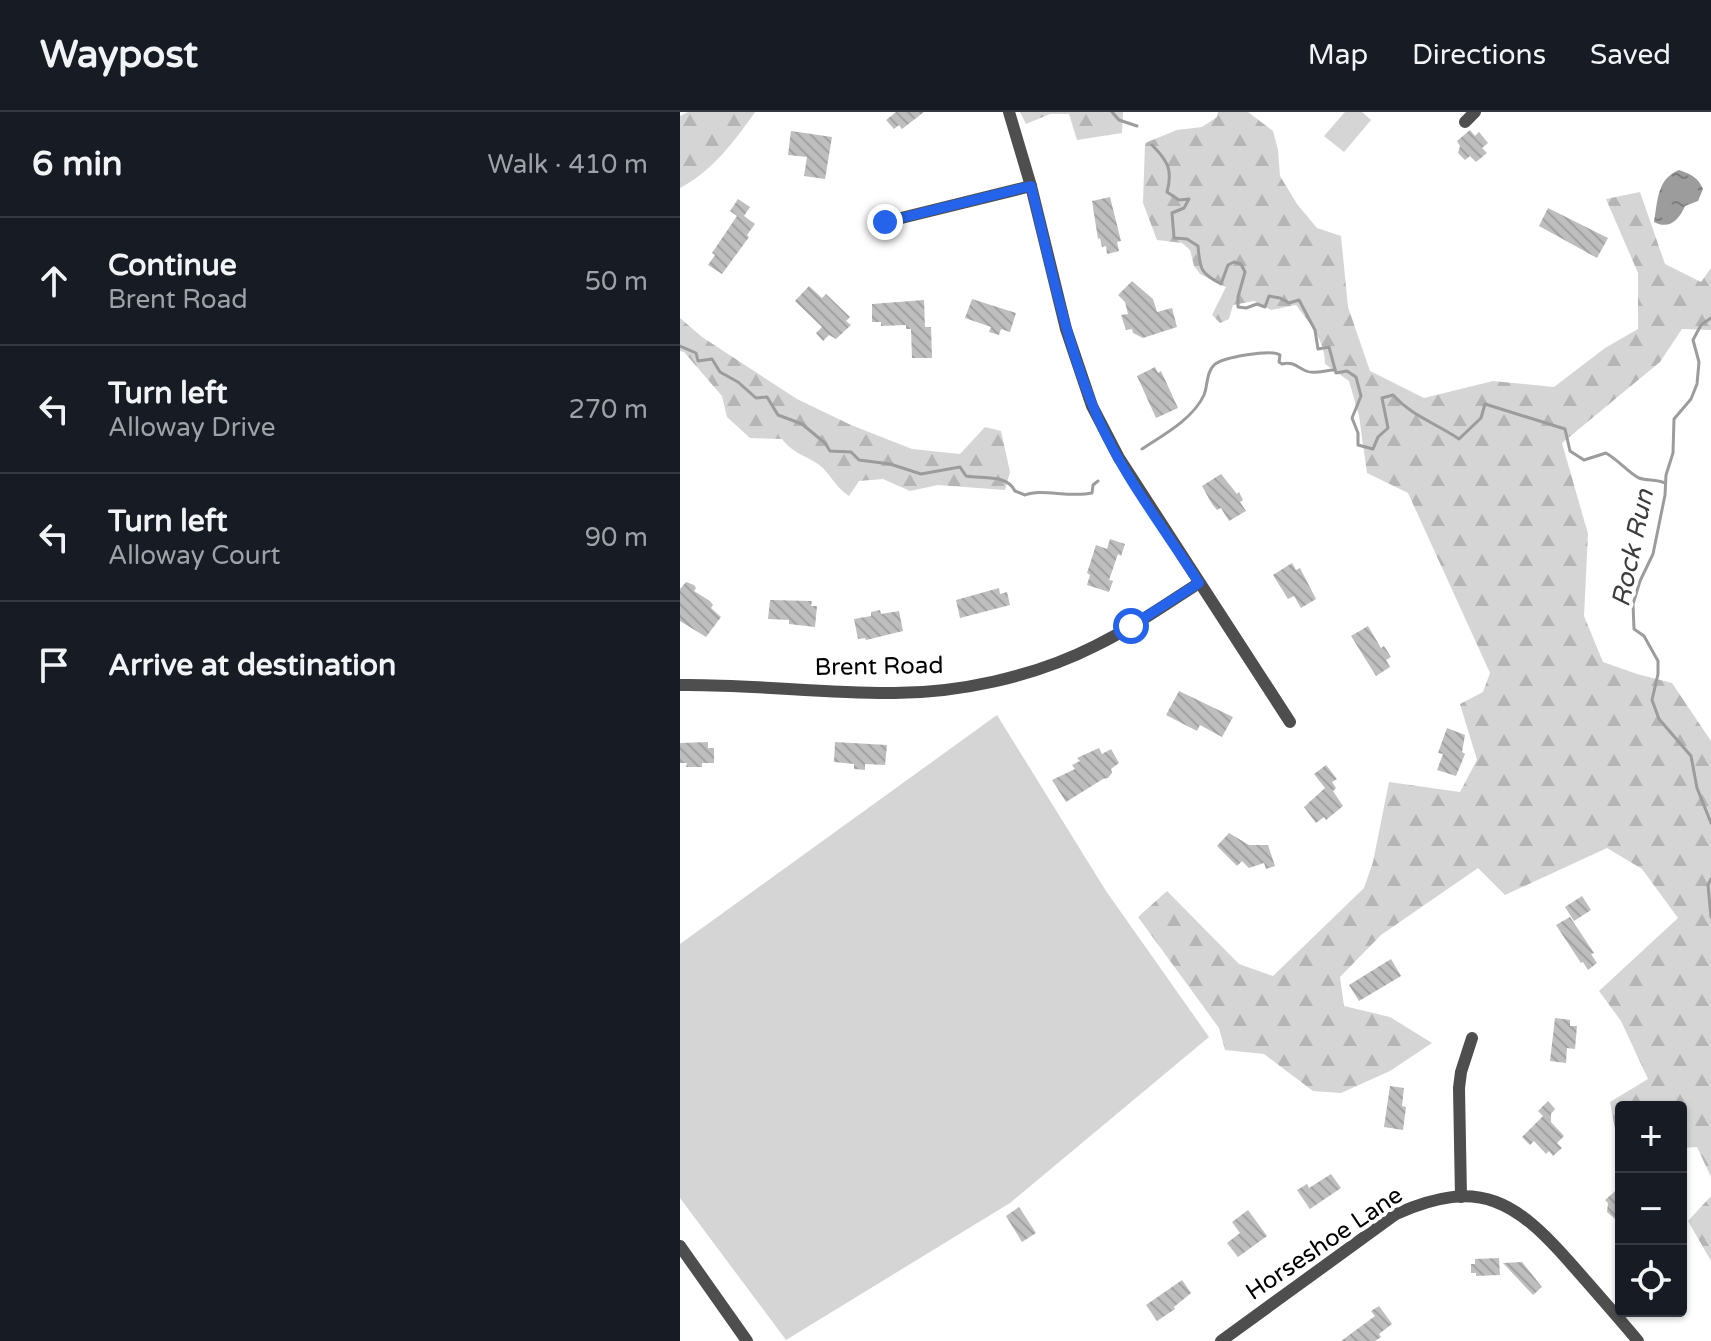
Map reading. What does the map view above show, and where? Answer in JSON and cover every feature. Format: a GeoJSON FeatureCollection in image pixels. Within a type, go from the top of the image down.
{"type":"FeatureCollection","features":[{"type":"Feature","properties":{"kind":"street"},"geometry":{"type":"LineString","coordinates":[[1009,112],[1031,186],[1066,329],[1092,406],[1119,458],[1290,722]]}},
{"type":"Feature","properties":{"kind":"street"},"geometry":{"type":"LineString","coordinates":[[1465,122],[1475,112]]}},
{"type":"Feature","properties":{"kind":"street"},"geometry":{"type":"LineString","coordinates":[[885,222],[1031,186]]}},
{"type":"Feature","properties":{"kind":"street","name":"Brent Road"},"geometry":{"type":"LineString","coordinates":[[680,685],[890,693],[982,683],[1031,670],[1092,648],[1143,620],[1199,583]]}},
{"type":"Feature","properties":{"kind":"street"},"geometry":{"type":"LineString","coordinates":[[1461,1197],[1459,1088],[1472,1038]]}},
{"type":"Feature","properties":{"kind":"street","name":"Horseshoe Lane"},"geometry":{"type":"LineString","coordinates":[[1221,1341],[1396,1214],[1429,1199],[1476,1196],[1498,1202],[1525,1216],[1545,1234],[1638,1341]]}},
{"type":"Feature","properties":{"kind":"street"},"geometry":{"type":"LineString","coordinates":[[680,1246],[747,1341]]}},
{"type":"Feature","properties":{"kind":"green space"},"geometry":{"type":"Polygon","coordinates":[[[688,112],[755,112],[713,164],[680,188],[680,116],[688,112]]]}},
{"type":"Feature","properties":{"kind":"green space"},"geometry":{"type":"Polygon","coordinates":[[[1020,112],[1123,112],[1122,133],[1077,140],[1069,114],[1050,114],[1026,124],[1020,112]]]}},
{"type":"Feature","properties":{"kind":"green space"},"geometry":{"type":"Polygon","coordinates":[[[1218,112],[1248,112],[1273,131],[1280,176],[1297,204],[1317,228],[1341,236],[1348,307],[1370,371],[1424,398],[1493,381],[1554,387],[1605,348],[1638,329],[1638,273],[1606,199],[1640,192],[1665,264],[1701,282],[1711,268],[1711,330],[1682,329],[1660,362],[1562,443],[1588,534],[1584,616],[1603,662],[1672,683],[1711,741],[1711,1177],[1697,1147],[1687,1148],[1687,1101],[1615,1101],[1615,1129],[1610,1102],[1648,1079],[1621,1021],[1599,991],[1678,918],[1642,869],[1607,848],[1505,895],[1478,868],[1381,935],[1340,977],[1344,1006],[1390,1017],[1432,1043],[1390,1071],[1341,1093],[1313,1091],[1264,1054],[1225,1050],[1219,1028],[1138,917],[1167,891],[1239,964],[1273,976],[1364,888],[1373,862],[1389,782],[1460,792],[1477,760],[1460,704],[1483,692],[1490,673],[1408,493],[1367,473],[1359,416],[1349,381],[1325,364],[1320,340],[1296,305],[1271,310],[1254,301],[1233,305],[1229,319],[1220,323],[1212,315],[1226,287],[1200,274],[1194,266],[1190,250],[1182,243],[1157,240],[1143,203],[1145,143],[1177,130],[1202,127],[1217,117],[1218,112]]]}},
{"type":"Feature","properties":{"kind":"green space"},"geometry":{"type":"Polygon","coordinates":[[[1345,112],[1362,112],[1371,120],[1344,152],[1324,136],[1345,112]]]}},
{"type":"Feature","properties":{"kind":"green space"},"geometry":{"type":"Polygon","coordinates":[[[680,318],[702,337],[797,399],[912,449],[960,454],[985,427],[1001,431],[1010,472],[1005,490],[938,485],[910,491],[883,479],[859,481],[849,496],[818,464],[795,451],[782,439],[750,438],[727,417],[722,396],[680,351],[680,318]]]}},
{"type":"Feature","properties":{"kind":"green space"},"geometry":{"type":"Polygon","coordinates":[[[997,715],[1106,891],[1209,1037],[1010,1203],[786,1340],[680,1198],[680,944],[997,715]]]}},
{"type":"Feature","properties":{"kind":"green space"},"geometry":{"type":"Polygon","coordinates":[[[1711,1196],[1711,1261],[1688,1221],[1711,1196]]]}},
{"type":"Feature","properties":{"kind":"water"},"geometry":{"type":"Polygon","coordinates":[[[1679,170],[1693,176],[1701,185],[1703,189],[1698,201],[1685,206],[1680,216],[1669,224],[1654,222],[1662,185],[1679,170]]]}},
{"type":"Feature","properties":{"kind":"building"},"geometry":{"type":"Polygon","coordinates":[[[896,112],[924,112],[902,129],[899,125],[894,129],[886,120],[896,112]]]}},
{"type":"Feature","properties":{"kind":"building"},"geometry":{"type":"Polygon","coordinates":[[[1470,130],[1475,136],[1479,132],[1488,143],[1482,148],[1487,153],[1476,162],[1470,156],[1465,160],[1458,153],[1460,146],[1457,141],[1470,130]]]}},
{"type":"Feature","properties":{"kind":"building"},"geometry":{"type":"Polygon","coordinates":[[[791,131],[832,137],[825,179],[804,176],[807,157],[788,155],[791,131]]]}},
{"type":"Feature","properties":{"kind":"building"},"geometry":{"type":"Polygon","coordinates":[[[1110,197],[1121,241],[1117,242],[1119,251],[1107,254],[1106,246],[1102,247],[1098,239],[1092,201],[1110,197]]]}},
{"type":"Feature","properties":{"kind":"building"},"geometry":{"type":"Polygon","coordinates":[[[738,199],[750,207],[744,216],[755,224],[722,274],[708,265],[715,255],[712,253],[737,216],[730,211],[738,199]]]}},
{"type":"Feature","properties":{"kind":"building"},"geometry":{"type":"Polygon","coordinates":[[[1548,208],[1608,238],[1597,258],[1539,226],[1548,208]]]}},
{"type":"Feature","properties":{"kind":"building"},"geometry":{"type":"Polygon","coordinates":[[[1132,281],[1153,299],[1157,312],[1172,308],[1177,327],[1143,338],[1133,333],[1132,329],[1126,330],[1121,315],[1128,314],[1125,302],[1118,295],[1132,281]]]}},
{"type":"Feature","properties":{"kind":"building"},"geometry":{"type":"Polygon","coordinates":[[[809,286],[822,298],[826,294],[850,317],[846,321],[851,325],[836,339],[829,335],[823,341],[816,333],[822,327],[795,301],[809,286]]]}},
{"type":"Feature","properties":{"kind":"building"},"geometry":{"type":"Polygon","coordinates":[[[972,299],[1016,313],[1010,332],[1001,329],[999,335],[989,332],[991,327],[965,318],[972,299]]]}},
{"type":"Feature","properties":{"kind":"building"},"geometry":{"type":"Polygon","coordinates":[[[924,300],[925,327],[931,327],[932,358],[912,358],[911,329],[906,329],[906,325],[881,326],[881,322],[872,322],[872,304],[924,300]]]}},
{"type":"Feature","properties":{"kind":"building"},"geometry":{"type":"Polygon","coordinates":[[[1155,367],[1158,373],[1161,371],[1178,408],[1156,418],[1137,376],[1155,367]]]}},
{"type":"Feature","properties":{"kind":"building"},"geometry":{"type":"Polygon","coordinates":[[[1221,474],[1237,494],[1239,492],[1243,500],[1240,502],[1246,511],[1229,521],[1221,508],[1217,510],[1212,504],[1202,486],[1221,474]]]}},
{"type":"Feature","properties":{"kind":"building"},"geometry":{"type":"Polygon","coordinates":[[[1110,539],[1125,544],[1109,580],[1113,581],[1109,592],[1087,585],[1090,575],[1087,573],[1096,545],[1107,549],[1110,539]]]}},
{"type":"Feature","properties":{"kind":"building"},"geometry":{"type":"Polygon","coordinates":[[[1292,563],[1296,570],[1300,568],[1316,599],[1301,608],[1294,596],[1288,599],[1273,575],[1292,563]]]}},
{"type":"Feature","properties":{"kind":"building"},"geometry":{"type":"Polygon","coordinates":[[[686,582],[694,585],[694,591],[710,601],[713,605],[711,608],[721,617],[706,637],[680,621],[680,589],[686,582]]]}},
{"type":"Feature","properties":{"kind":"building"},"geometry":{"type":"Polygon","coordinates":[[[999,588],[1000,594],[1007,592],[1010,605],[960,618],[956,600],[999,588]]]}},
{"type":"Feature","properties":{"kind":"building"},"geometry":{"type":"Polygon","coordinates":[[[770,600],[812,601],[811,606],[817,606],[815,627],[789,624],[789,620],[768,619],[770,600]]]}},
{"type":"Feature","properties":{"kind":"building"},"geometry":{"type":"Polygon","coordinates":[[[880,610],[881,614],[899,611],[903,631],[858,639],[854,619],[871,616],[871,612],[880,610]]]}},
{"type":"Feature","properties":{"kind":"building"},"geometry":{"type":"Polygon","coordinates":[[[1368,626],[1381,648],[1384,646],[1391,657],[1386,660],[1390,667],[1376,676],[1351,636],[1368,626]]]}},
{"type":"Feature","properties":{"kind":"building"},"geometry":{"type":"Polygon","coordinates":[[[1179,691],[1233,717],[1222,737],[1200,725],[1197,731],[1166,715],[1179,691]]]}},
{"type":"Feature","properties":{"kind":"building"},"geometry":{"type":"Polygon","coordinates":[[[1447,728],[1465,735],[1462,752],[1465,754],[1456,776],[1437,770],[1443,754],[1438,753],[1447,728]]]}},
{"type":"Feature","properties":{"kind":"building"},"geometry":{"type":"Polygon","coordinates":[[[708,742],[708,748],[714,748],[714,763],[686,767],[687,763],[680,763],[680,743],[708,742]]]}},
{"type":"Feature","properties":{"kind":"building"},"geometry":{"type":"Polygon","coordinates":[[[835,742],[887,745],[885,765],[865,764],[865,770],[854,769],[854,764],[834,762],[835,742]]]}},
{"type":"Feature","properties":{"kind":"building"},"geometry":{"type":"Polygon","coordinates":[[[1099,748],[1102,754],[1111,749],[1119,763],[1111,769],[1108,778],[1066,802],[1052,780],[1075,769],[1072,765],[1080,761],[1077,758],[1099,748]]]}},
{"type":"Feature","properties":{"kind":"building"},"geometry":{"type":"Polygon","coordinates":[[[1326,765],[1337,779],[1332,782],[1336,788],[1333,791],[1343,806],[1326,820],[1324,817],[1316,823],[1304,807],[1325,788],[1314,774],[1326,765]]]}},
{"type":"Feature","properties":{"kind":"building"},"geometry":{"type":"Polygon","coordinates":[[[1229,833],[1249,845],[1268,845],[1275,866],[1266,869],[1264,863],[1249,868],[1242,861],[1237,866],[1217,846],[1229,833]]]}},
{"type":"Feature","properties":{"kind":"building"},"geometry":{"type":"Polygon","coordinates":[[[1582,896],[1591,910],[1574,921],[1565,907],[1582,896]]]}},
{"type":"Feature","properties":{"kind":"building"},"geometry":{"type":"Polygon","coordinates":[[[1570,917],[1594,953],[1591,954],[1597,963],[1588,970],[1556,925],[1570,917]]]}},
{"type":"Feature","properties":{"kind":"building"},"geometry":{"type":"Polygon","coordinates":[[[1391,959],[1401,976],[1359,1001],[1349,985],[1391,959]]]}},
{"type":"Feature","properties":{"kind":"building"},"geometry":{"type":"Polygon","coordinates":[[[1555,1018],[1570,1020],[1570,1026],[1577,1026],[1575,1049],[1567,1048],[1566,1063],[1550,1061],[1555,1018]]]}},
{"type":"Feature","properties":{"kind":"building"},"geometry":{"type":"Polygon","coordinates":[[[1390,1086],[1404,1088],[1402,1106],[1406,1107],[1403,1130],[1384,1127],[1390,1086]]]}},
{"type":"Feature","properties":{"kind":"building"},"geometry":{"type":"Polygon","coordinates":[[[1548,1101],[1555,1109],[1551,1122],[1564,1136],[1557,1143],[1562,1148],[1553,1156],[1549,1151],[1546,1154],[1534,1141],[1530,1145],[1522,1137],[1543,1116],[1538,1111],[1548,1101]]]}},
{"type":"Feature","properties":{"kind":"building"},"geometry":{"type":"Polygon","coordinates":[[[1331,1174],[1341,1188],[1310,1209],[1297,1190],[1307,1184],[1309,1188],[1331,1174]]]}},
{"type":"Feature","properties":{"kind":"building"},"geometry":{"type":"Polygon","coordinates":[[[1615,1191],[1615,1219],[1607,1212],[1608,1203],[1605,1200],[1615,1191]]]}},
{"type":"Feature","properties":{"kind":"building"},"geometry":{"type":"Polygon","coordinates":[[[1019,1207],[1036,1233],[1022,1242],[1006,1216],[1019,1207]]]}},
{"type":"Feature","properties":{"kind":"building"},"geometry":{"type":"Polygon","coordinates":[[[1248,1210],[1267,1236],[1238,1257],[1227,1243],[1240,1233],[1232,1222],[1248,1210]]]}},
{"type":"Feature","properties":{"kind":"building"},"geometry":{"type":"Polygon","coordinates":[[[1499,1258],[1500,1275],[1476,1276],[1476,1273],[1471,1273],[1471,1264],[1475,1264],[1475,1259],[1499,1258]]]}},
{"type":"Feature","properties":{"kind":"building"},"geometry":{"type":"Polygon","coordinates":[[[1522,1262],[1542,1287],[1533,1295],[1503,1263],[1522,1262]]]}},
{"type":"Feature","properties":{"kind":"building"},"geometry":{"type":"Polygon","coordinates":[[[1182,1280],[1191,1293],[1157,1321],[1146,1305],[1182,1280]]]}},
{"type":"Feature","properties":{"kind":"building"},"geometry":{"type":"Polygon","coordinates":[[[1379,1306],[1392,1324],[1379,1334],[1381,1337],[1375,1341],[1341,1341],[1375,1316],[1371,1311],[1379,1306]]]}},
{"type":"Feature","properties":{"kind":"waterway"},"geometry":{"type":"LineString","coordinates":[[1112,112],[1119,120],[1137,126]]}},
{"type":"Feature","properties":{"kind":"waterway"},"geometry":{"type":"LineString","coordinates":[[1152,145],[1168,166],[1167,192],[1179,200],[1189,199],[1184,208],[1172,213],[1174,238],[1187,239],[1198,246],[1202,270],[1221,284],[1228,265],[1234,262],[1241,264],[1245,272],[1238,307],[1257,304],[1265,307],[1269,296],[1289,303],[1299,300],[1315,330],[1318,349],[1329,347],[1336,373],[1347,371],[1356,377],[1361,396],[1352,418],[1358,433],[1358,445],[1373,449],[1378,437],[1388,428],[1382,398],[1393,395],[1416,414],[1459,439],[1481,418],[1485,404],[1565,429],[1570,451],[1584,460],[1606,453],[1639,478],[1665,483]]}},
{"type":"Feature","properties":{"kind":"waterway","name":"Rock Run"},"geometry":{"type":"LineString","coordinates":[[1711,318],[1701,325],[1693,340],[1699,362],[1697,384],[1691,399],[1674,419],[1673,453],[1666,475],[1653,554],[1633,604],[1634,629],[1644,636],[1658,661],[1652,700],[1659,719],[1691,756],[1697,788],[1711,823]]}},
{"type":"Feature","properties":{"kind":"waterway"},"geometry":{"type":"LineString","coordinates":[[680,346],[696,353],[698,361],[712,359],[720,372],[738,382],[756,398],[767,397],[778,415],[802,424],[830,451],[851,452],[859,460],[890,464],[921,474],[960,467],[966,476],[994,478],[1025,495],[1039,492],[1092,493],[1093,485],[1098,481]]}},
{"type":"Feature","properties":{"kind":"waterway"},"geometry":{"type":"LineString","coordinates":[[1142,449],[1193,412],[1204,395],[1211,368],[1219,362],[1247,355],[1275,353],[1280,355],[1279,362],[1282,364],[1292,364],[1309,372],[1334,370]]}},
{"type":"Feature","properties":{"kind":"waterway","name":"Rock Run"},"geometry":{"type":"LineString","coordinates":[[1711,879],[1708,885],[1711,917]]}},
{"type":"Feature","properties":{"kind":"route"},"geometry":{"type":"LineString","coordinates":[[885,222],[1031,186],[1066,329],[1092,406],[1119,458],[1199,583],[1131,626]]}}]}
